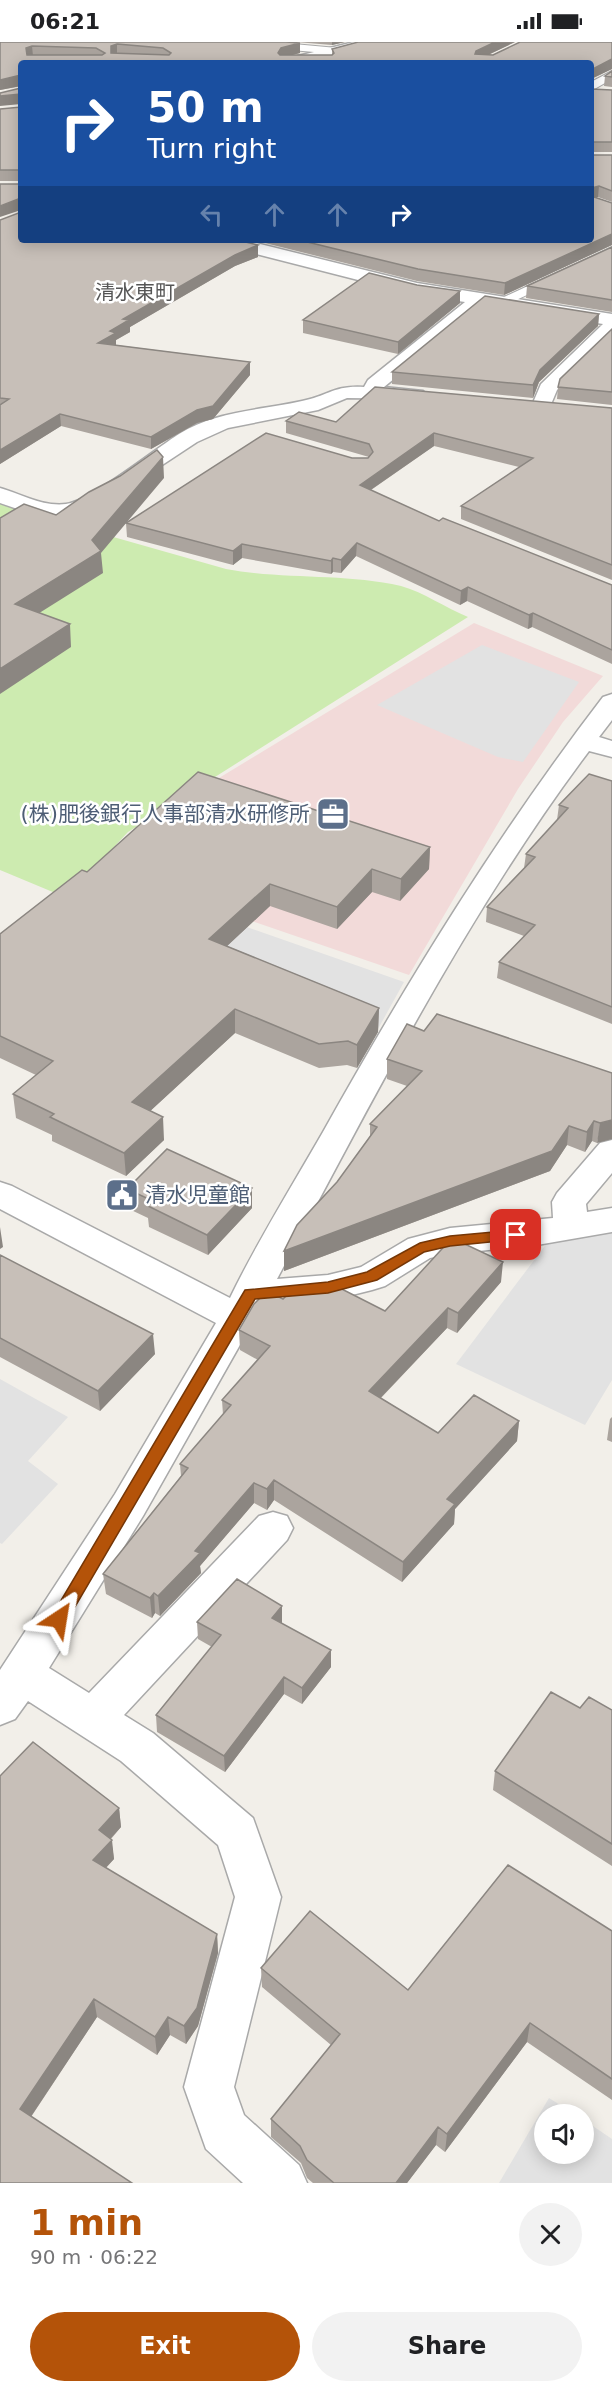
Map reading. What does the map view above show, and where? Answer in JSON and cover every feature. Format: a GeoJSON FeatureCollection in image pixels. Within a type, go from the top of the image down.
{"type":"FeatureCollection","features":[{"type":"Feature","properties":{"kind":"street"},"geometry":{"type":"LineString","coordinates":[[300,60],[371,42]]}},
{"type":"Feature","properties":{"kind":"street"},"geometry":{"type":"LineString","coordinates":[[305,59],[310,60]]}},
{"type":"Feature","properties":{"kind":"street"},"geometry":{"type":"LineString","coordinates":[[594,93],[612,94]]}},
{"type":"Feature","properties":{"kind":"street"},"geometry":{"type":"LineString","coordinates":[[236,243],[417,289],[612,320]]}},
{"type":"Feature","properties":{"kind":"street"},"geometry":{"type":"LineString","coordinates":[[372,391],[375,384],[488,301]]}},
{"type":"Feature","properties":{"kind":"street"},"geometry":{"type":"LineString","coordinates":[[542,405],[548,388],[612,326]]}},
{"type":"Feature","properties":{"kind":"street"},"geometry":{"type":"LineString","coordinates":[[0,495],[35,508],[69,511],[89,503],[189,437],[222,423],[311,406],[344,392],[372,391],[440,397]]}},
{"type":"Feature","properties":{"kind":"street"},"geometry":{"type":"LineString","coordinates":[[519,403],[563,408]]}},
{"type":"Feature","properties":{"kind":"street"},"geometry":{"type":"LineString","coordinates":[[222,423],[257,435]]}},
{"type":"Feature","properties":{"kind":"street"},"geometry":{"type":"LineString","coordinates":[[601,723],[612,749]]}},
{"type":"Feature","properties":{"kind":"street"},"geometry":{"type":"LineString","coordinates":[[281,2183],[224,2131],[209,2087],[258,1897],[237,1833],[137,1747],[94,1718],[11,1690],[71,1601],[244,1306],[346,1117],[478,890],[601,723]]}},
{"type":"Feature","properties":{"kind":"street"},"geometry":{"type":"LineString","coordinates":[[571,1227],[569,1202],[612,1151]]}},
{"type":"Feature","properties":{"kind":"street"},"geometry":{"type":"LineString","coordinates":[[0,1194],[244,1306],[372,1277],[420,1248],[450,1241],[537,1233],[612,1220]]}},
{"type":"Feature","properties":{"kind":"street"},"geometry":{"type":"LineString","coordinates":[[94,1718],[273,1528]]}},
{"type":"Feature","properties":{"kind":"lane"},"geometry":{"type":"LineString","coordinates":[[233,42],[337,51]]}},
{"type":"Feature","properties":{"kind":"lane"},"geometry":{"type":"LineString","coordinates":[[594,85],[612,74]]}},
{"type":"Feature","properties":{"kind":"lane"},"geometry":{"type":"LineString","coordinates":[[488,301],[612,251]]}},
{"type":"Feature","properties":{"kind":"shaded area","name":"(株)肥後銀行人事部清水研修所"},"geometry":{"type":"Polygon","coordinates":[[[474,623],[603,676],[563,722],[518,789],[409,975],[103,870],[191,795],[474,623]]]}},
{"type":"Feature","properties":{"kind":"shaded area"},"geometry":{"type":"Polygon","coordinates":[[[482,645],[579,682],[523,762],[498,757],[377,705],[482,645]]]}},
{"type":"Feature","properties":{"kind":"shaded area"},"geometry":{"type":"Polygon","coordinates":[[[150,893],[404,982],[363,1056],[135,906],[150,893]]]}},
{"type":"Feature","properties":{"kind":"shaded area"},"geometry":{"type":"Polygon","coordinates":[[[612,1233],[612,1380],[585,1425],[456,1364],[547,1243],[612,1233]]]}},
{"type":"Feature","properties":{"kind":"shaded area"},"geometry":{"type":"Polygon","coordinates":[[[0,1379],[68,1417],[28,1461],[58,1484],[2,1544],[0,1543],[0,1379]]]}},
{"type":"Feature","properties":{"kind":"shaded area"},"geometry":{"type":"Polygon","coordinates":[[[549,2098],[559,2104],[545,2104],[549,2098]]]}},
{"type":"Feature","properties":{"kind":"shaded area"},"geometry":{"type":"Polygon","coordinates":[[[534,2124],[534,2164],[594,2164],[594,2127],[612,2139],[612,2183],[499,2183],[534,2124]]]}},
{"type":"Feature","properties":{"kind":"green space"},"geometry":{"type":"Polygon","coordinates":[[[0,501],[57,521],[226,569],[358,579],[401,586],[468,617],[128,832],[97,865],[60,895],[0,870],[0,501]]]}},
{"type":"Feature","properties":{"kind":"building"},"geometry":{"type":"Polygon","coordinates":[[[0,42],[286,42],[300,43],[281,48],[278,53],[280,55],[332,55],[334,53],[332,49],[358,42],[495,42],[476,51],[475,54],[493,55],[520,42],[612,42],[612,59],[594,68],[594,60],[18,60],[18,76],[0,80],[0,42]],[[117,44],[111,46],[111,53],[169,55],[171,53],[163,48],[117,44]],[[32,46],[26,48],[27,55],[102,55],[105,53],[96,48],[32,46]]]}},
{"type":"Feature","properties":{"kind":"building"},"geometry":{"type":"Polygon","coordinates":[[[18,89],[18,94],[0,96],[0,93],[18,89]]]}},
{"type":"Feature","properties":{"kind":"building"},"geometry":{"type":"Polygon","coordinates":[[[594,89],[612,90],[612,142],[594,142],[594,89]]]}},
{"type":"Feature","properties":{"kind":"building"},"geometry":{"type":"Polygon","coordinates":[[[18,107],[18,170],[0,170],[0,109],[18,107]]]}},
{"type":"Feature","properties":{"kind":"building"},"geometry":{"type":"Polygon","coordinates":[[[594,155],[612,155],[612,191],[599,186],[594,187],[594,155]]]}},
{"type":"Feature","properties":{"kind":"building"},"geometry":{"type":"Polygon","coordinates":[[[0,184],[18,184],[18,199],[0,206],[0,184]]]}},
{"type":"Feature","properties":{"kind":"building"},"geometry":{"type":"Polygon","coordinates":[[[594,197],[612,203],[612,234],[594,242],[594,197]]]}},
{"type":"Feature","properties":{"kind":"building"},"geometry":{"type":"Polygon","coordinates":[[[18,213],[18,243],[250,243],[258,245],[235,255],[123,319],[129,320],[110,331],[116,333],[98,343],[250,362],[213,406],[197,410],[151,437],[60,414],[0,450],[0,405],[9,399],[0,398],[0,220],[18,213]]]}},
{"type":"Feature","properties":{"kind":"building"},"geometry":{"type":"Polygon","coordinates":[[[311,243],[592,243],[505,283],[418,269],[311,243]]]}},
{"type":"Feature","properties":{"kind":"building"},"geometry":{"type":"Polygon","coordinates":[[[612,247],[612,300],[527,286],[612,247]]]}},
{"type":"Feature","properties":{"kind":"building"},"geometry":{"type":"Polygon","coordinates":[[[369,273],[417,285],[460,291],[398,342],[303,320],[369,273]]]}},
{"type":"Feature","properties":{"kind":"building"},"geometry":{"type":"Polygon","coordinates":[[[485,296],[599,314],[540,370],[533,385],[392,372],[485,296]]]}},
{"type":"Feature","properties":{"kind":"building"},"geometry":{"type":"Polygon","coordinates":[[[612,329],[612,392],[558,387],[560,379],[612,329]]]}},
{"type":"Feature","properties":{"kind":"building"},"geometry":{"type":"Polygon","coordinates":[[[375,387],[612,408],[612,565],[461,506],[533,458],[434,433],[360,485],[439,521],[443,518],[612,585],[612,650],[533,613],[529,615],[468,587],[461,591],[357,543],[341,560],[333,558],[331,561],[242,544],[233,551],[126,523],[266,433],[352,458],[368,458],[373,452],[369,444],[286,421],[299,412],[336,422],[375,387]]]}},
{"type":"Feature","properties":{"kind":"building"},"geometry":{"type":"Polygon","coordinates":[[[157,450],[163,457],[92,540],[101,551],[15,604],[70,624],[0,669],[0,518],[24,504],[56,515],[89,492],[120,476],[157,450]]]}},
{"type":"Feature","properties":{"kind":"building"},"geometry":{"type":"Polygon","coordinates":[[[198,772],[430,847],[401,879],[372,869],[337,907],[270,884],[209,939],[379,1008],[357,1045],[348,1041],[319,1044],[235,1009],[132,1102],[163,1117],[124,1153],[50,1117],[54,1114],[13,1094],[53,1061],[0,1036],[0,934],[82,870],[87,872],[198,772]]]}},
{"type":"Feature","properties":{"kind":"building"},"geometry":{"type":"Polygon","coordinates":[[[589,774],[612,781],[612,1007],[499,962],[535,925],[487,907],[535,857],[526,854],[568,808],[559,805],[589,774]]]}},
{"type":"Feature","properties":{"kind":"building"},"geometry":{"type":"Polygon","coordinates":[[[437,1014],[612,1073],[612,1120],[600,1123],[594,1121],[587,1132],[569,1126],[552,1151],[284,1251],[297,1225],[337,1182],[377,1127],[370,1124],[422,1071],[387,1059],[407,1024],[424,1031],[437,1014]]]}},
{"type":"Feature","properties":{"kind":"building"},"geometry":{"type":"Polygon","coordinates":[[[167,1149],[252,1188],[207,1235],[148,1206],[153,1201],[127,1189],[167,1149]]]}},
{"type":"Feature","properties":{"kind":"building"},"geometry":{"type":"Polygon","coordinates":[[[452,1238],[503,1262],[458,1313],[448,1308],[369,1391],[438,1433],[474,1395],[519,1421],[447,1499],[455,1504],[403,1562],[274,1480],[267,1489],[254,1483],[195,1551],[200,1553],[158,1596],[154,1593],[150,1598],[103,1574],[188,1468],[180,1464],[231,1405],[222,1400],[270,1346],[239,1330],[254,1304],[267,1291],[283,1299],[296,1286],[330,1283],[385,1311],[452,1238]]]}},
{"type":"Feature","properties":{"kind":"building"},"geometry":{"type":"Polygon","coordinates":[[[0,1255],[153,1334],[98,1391],[0,1338],[0,1255]]]}},
{"type":"Feature","properties":{"kind":"building"},"geometry":{"type":"Polygon","coordinates":[[[237,1579],[282,1606],[272,1618],[331,1650],[302,1688],[284,1677],[224,1756],[156,1715],[221,1635],[197,1622],[237,1579]]]}},
{"type":"Feature","properties":{"kind":"building"},"geometry":{"type":"Polygon","coordinates":[[[551,1692],[580,1708],[589,1697],[612,1710],[612,1844],[495,1771],[551,1692]]]}},
{"type":"Feature","properties":{"kind":"building"},"geometry":{"type":"Polygon","coordinates":[[[33,1742],[119,1808],[99,1830],[112,1840],[93,1860],[217,1934],[197,2008],[184,2026],[168,2017],[155,2037],[94,1999],[20,2109],[132,2183],[0,2183],[0,1776],[33,1742]]]}},
{"type":"Feature","properties":{"kind":"building"},"geometry":{"type":"Polygon","coordinates":[[[508,1865],[612,1931],[612,2079],[530,2023],[447,2134],[438,2127],[396,2183],[334,2183],[307,2160],[300,2146],[271,2119],[340,2034],[261,1968],[310,1911],[408,1990],[508,1865]]]}},
{"type":"Feature","properties":{"kind":"place","name":"(株)肥後銀行人事部清水研修所"},"geometry":{"type":"Point","coordinates":[333,814]}},
{"type":"Feature","properties":{"kind":"place","name":"清水児童館"},"geometry":{"type":"Point","coordinates":[122,1195]}},
{"type":"Feature","properties":{"kind":"district","name":"清水東町"},"geometry":{"type":"Point","coordinates":[135,292]}},
{"type":"Feature","properties":{"kind":"route"},"geometry":{"type":"LineString","coordinates":[[59,1619],[250,1294],[328,1288],[372,1277],[420,1248],[450,1241],[516,1235]]}}]}
